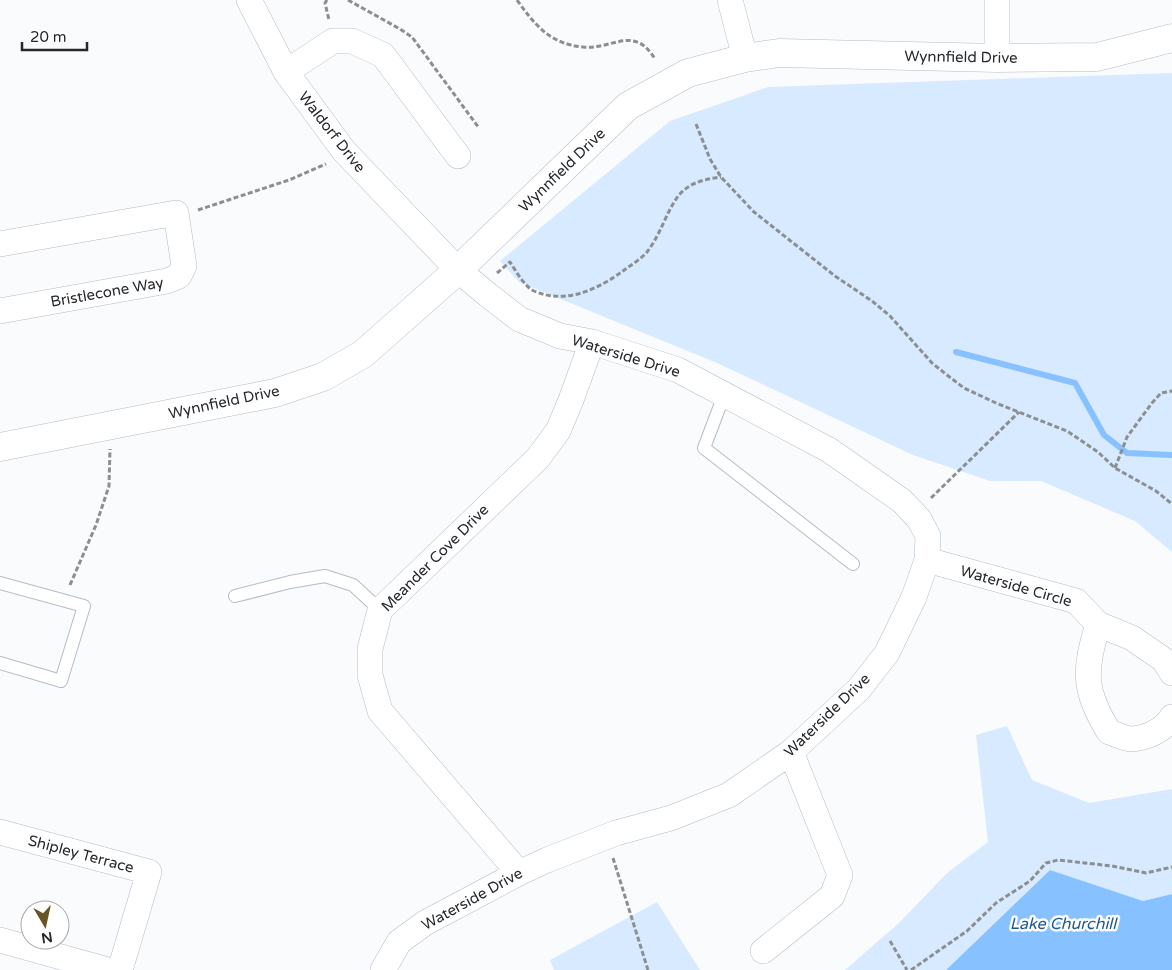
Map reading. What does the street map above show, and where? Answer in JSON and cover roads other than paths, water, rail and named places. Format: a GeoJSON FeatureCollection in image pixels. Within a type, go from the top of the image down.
{"type":"FeatureCollection","features":[{"type":"Feature","properties":{"kind":"street","name":"Waldorf Drive"},"geometry":{"type":"LineString","coordinates":[[249,0],[286,72],[348,155],[458,270]]}},
{"type":"Feature","properties":{"kind":"street"},"geometry":{"type":"LineString","coordinates":[[730,0],[745,58]]}},
{"type":"Feature","properties":{"kind":"street"},"geometry":{"type":"LineString","coordinates":[[997,0],[997,58]]}},
{"type":"Feature","properties":{"kind":"street","name":"Wynnfield Drive"},"geometry":{"type":"LineString","coordinates":[[0,447],[275,393],[323,377],[363,354],[458,270],[628,106],[688,73],[745,58],[779,53],[997,58],[1098,58],[1172,38]]}},
{"type":"Feature","properties":{"kind":"street"},"geometry":{"type":"LineString","coordinates":[[286,72],[333,41],[352,41],[383,55],[458,156]]}},
{"type":"Feature","properties":{"kind":"street","name":"Bristlecone Way"},"geometry":{"type":"LineString","coordinates":[[0,244],[176,213],[184,266],[179,276],[167,282],[0,311]]}},
{"type":"Feature","properties":{"kind":"street","name":"Waterside Drive"},"geometry":{"type":"LineString","coordinates":[[383,970],[399,942],[425,923],[547,860],[606,837],[671,818],[730,795],[791,752],[859,689],[887,653],[914,597],[927,560],[928,536],[915,514],[902,501],[829,450],[678,370],[592,342],[560,336],[519,319],[458,270]]}},
{"type":"Feature","properties":{"kind":"street","name":"Meander Cove Drive"},"geometry":{"type":"LineString","coordinates":[[519,873],[380,711],[370,675],[370,650],[380,610],[538,458],[558,431],[592,342]]}},
{"type":"Feature","properties":{"kind":"street","name":"Waterside Circle"},"geometry":{"type":"LineString","coordinates":[[927,560],[1076,601],[1098,624],[1132,638],[1164,660],[1172,673]]}},
{"type":"Feature","properties":{"kind":"street"},"geometry":{"type":"LineString","coordinates":[[1098,624],[1088,666],[1089,687],[1096,711],[1109,732],[1130,739],[1151,734],[1168,724],[1172,717]]}},
{"type":"Feature","properties":{"kind":"street"},"geometry":{"type":"LineString","coordinates":[[763,951],[832,896],[840,875],[791,752]]}},
{"type":"Feature","properties":{"kind":"street","name":"Shipley Terrace"},"geometry":{"type":"LineString","coordinates":[[0,832],[149,872],[120,970]]}},
{"type":"Feature","properties":{"kind":"street"},"geometry":{"type":"LineString","coordinates":[[0,940],[108,970]]}},
{"type":"Feature","properties":{"kind":"lane"},"geometry":{"type":"LineString","coordinates":[[724,395],[704,448],[853,564]]}},
{"type":"Feature","properties":{"kind":"lane"},"geometry":{"type":"LineString","coordinates":[[235,596],[290,582],[325,576],[353,585],[380,610]]}},
{"type":"Feature","properties":{"kind":"lane"},"geometry":{"type":"LineString","coordinates":[[0,583],[84,606],[61,681],[0,663]]}},
{"type":"Feature","properties":{"kind":"water","name":"Lake Churchill"},"geometry":{"type":"Polygon","coordinates":[[[1050,870],[1143,901],[1172,894],[1172,970],[946,970],[1050,870]]]}},
{"type":"Feature","properties":{"kind":"waterway"},"geometry":{"type":"LineString","coordinates":[[956,352],[1075,383],[1104,435],[1127,453],[1172,455]]}}]}
